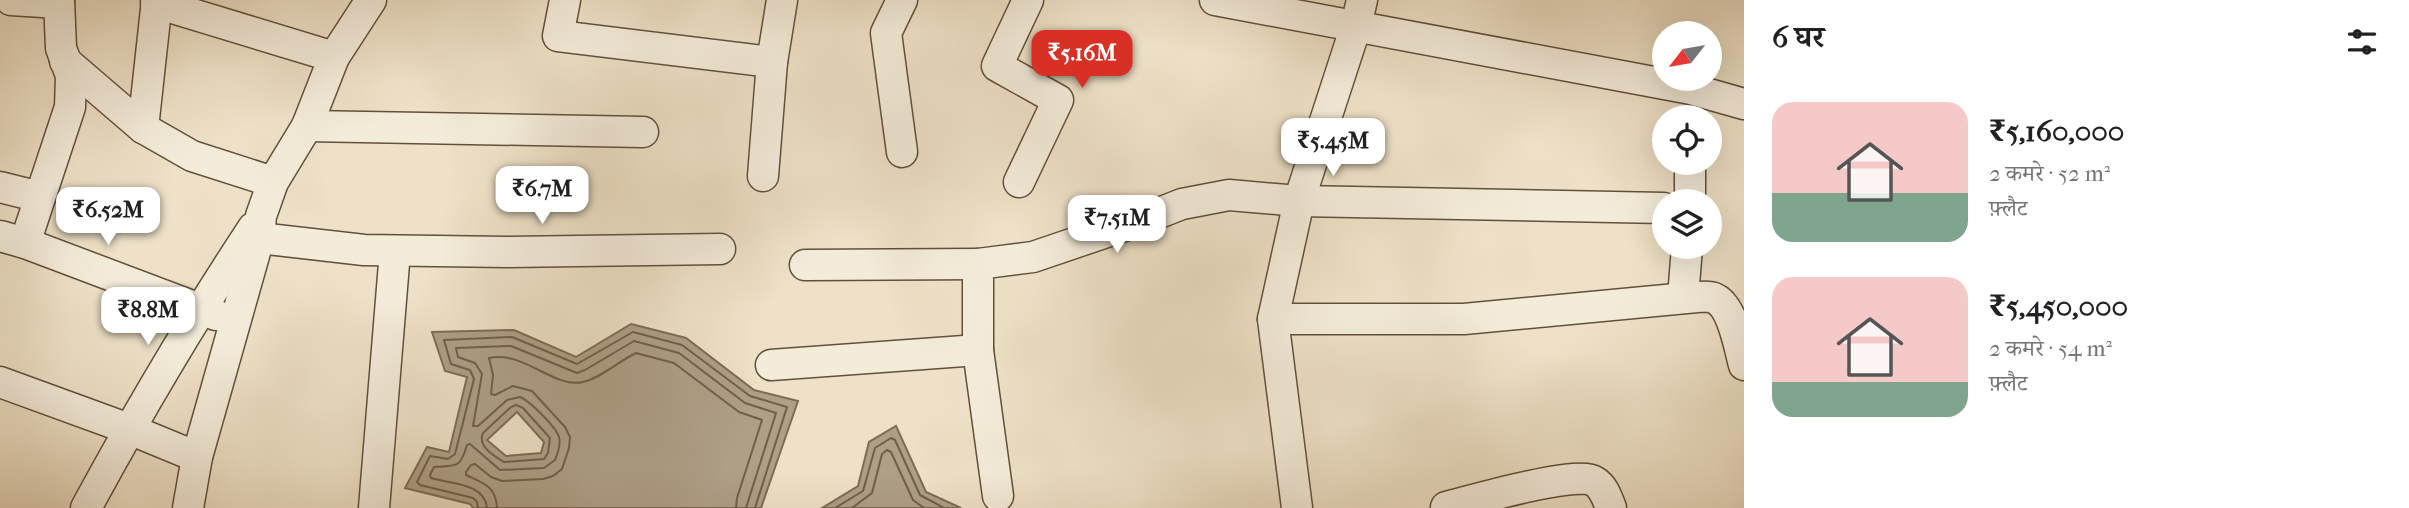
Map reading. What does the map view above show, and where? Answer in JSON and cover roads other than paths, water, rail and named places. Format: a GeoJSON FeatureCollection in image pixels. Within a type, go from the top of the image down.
{"type":"FeatureCollection","features":[{"type":"Feature","properties":{"kind":"street"},"geometry":{"type":"LineString","coordinates":[[11,0],[59,1],[61,48],[71,76],[70,107],[40,198],[13,239],[234,323]]}},
{"type":"Feature","properties":{"kind":"street"},"geometry":{"type":"LineString","coordinates":[[188,508],[197,457],[273,182],[307,126],[334,57],[371,0]]}},
{"type":"Feature","properties":{"kind":"street"},"geometry":{"type":"LineString","coordinates":[[565,0],[558,36],[772,62]]}},
{"type":"Feature","properties":{"kind":"street"},"geometry":{"type":"LineString","coordinates":[[763,176],[772,62],[782,0]]}},
{"type":"Feature","properties":{"kind":"street"},"geometry":{"type":"LineString","coordinates":[[902,0],[886,33],[902,152]]}},
{"type":"Feature","properties":{"kind":"street"},"geometry":{"type":"LineString","coordinates":[[1019,183],[1058,100],[997,66],[1028,0]]}},
{"type":"Feature","properties":{"kind":"street"},"geometry":{"type":"LineString","coordinates":[[1215,0],[1359,13],[1691,103],[1744,104]]}},
{"type":"Feature","properties":{"kind":"street"},"geometry":{"type":"LineString","coordinates":[[143,128],[156,1],[334,57]]}},
{"type":"Feature","properties":{"kind":"street"},"geometry":{"type":"LineString","coordinates":[[1297,508],[1273,319],[1299,201],[1359,13]]}},
{"type":"Feature","properties":{"kind":"street"},"geometry":{"type":"LineString","coordinates":[[65,61],[143,128],[192,156],[273,182]]}},
{"type":"Feature","properties":{"kind":"street"},"geometry":{"type":"LineString","coordinates":[[307,126],[643,132]]}},
{"type":"Feature","properties":{"kind":"street"},"geometry":{"type":"LineString","coordinates":[[0,187],[40,198]]}},
{"type":"Feature","properties":{"kind":"street"},"geometry":{"type":"LineString","coordinates":[[805,265],[978,264],[1033,257],[1182,204],[1229,195],[1299,201],[1652,208]]}},
{"type":"Feature","properties":{"kind":"street"},"geometry":{"type":"LineString","coordinates":[[260,227],[364,250],[720,248]]}},
{"type":"Feature","properties":{"kind":"street"},"geometry":{"type":"LineString","coordinates":[[86,508],[200,308],[260,227]]}},
{"type":"Feature","properties":{"kind":"street"},"geometry":{"type":"LineString","coordinates":[[374,508],[395,251]]}},
{"type":"Feature","properties":{"kind":"street"},"geometry":{"type":"LineString","coordinates":[[1683,298],[1686,259]]}},
{"type":"Feature","properties":{"kind":"street"},"geometry":{"type":"LineString","coordinates":[[978,264],[978,350],[998,496]]}},
{"type":"Feature","properties":{"kind":"street"},"geometry":{"type":"LineString","coordinates":[[1273,319],[1464,319],[1683,298],[1714,298],[1725,307],[1744,365]]}},
{"type":"Feature","properties":{"kind":"street"},"geometry":{"type":"LineString","coordinates":[[771,365],[978,350]]}},
{"type":"Feature","properties":{"kind":"street"},"geometry":{"type":"LineString","coordinates":[[0,382],[197,457]]}},
{"type":"Feature","properties":{"kind":"street"},"geometry":{"type":"LineString","coordinates":[[1445,508],[1554,481],[1581,478],[1592,480],[1602,489],[1611,508]]}},
{"type":"Feature","properties":{"kind":"water"},"geometry":{"type":"Polygon","coordinates":[[[631,324],[686,338],[754,390],[798,401],[761,508],[473,508],[470,504],[405,488],[427,447],[449,452],[467,377],[445,371],[432,332],[514,330],[576,357],[631,324]],[[517,412],[487,440],[506,456],[541,453],[544,442],[517,412]]]}},
{"type":"Feature","properties":{"kind":"water"},"geometry":{"type":"Polygon","coordinates":[[[896,426],[926,492],[961,508],[822,508],[858,486],[869,442],[896,426]]]}}]}
